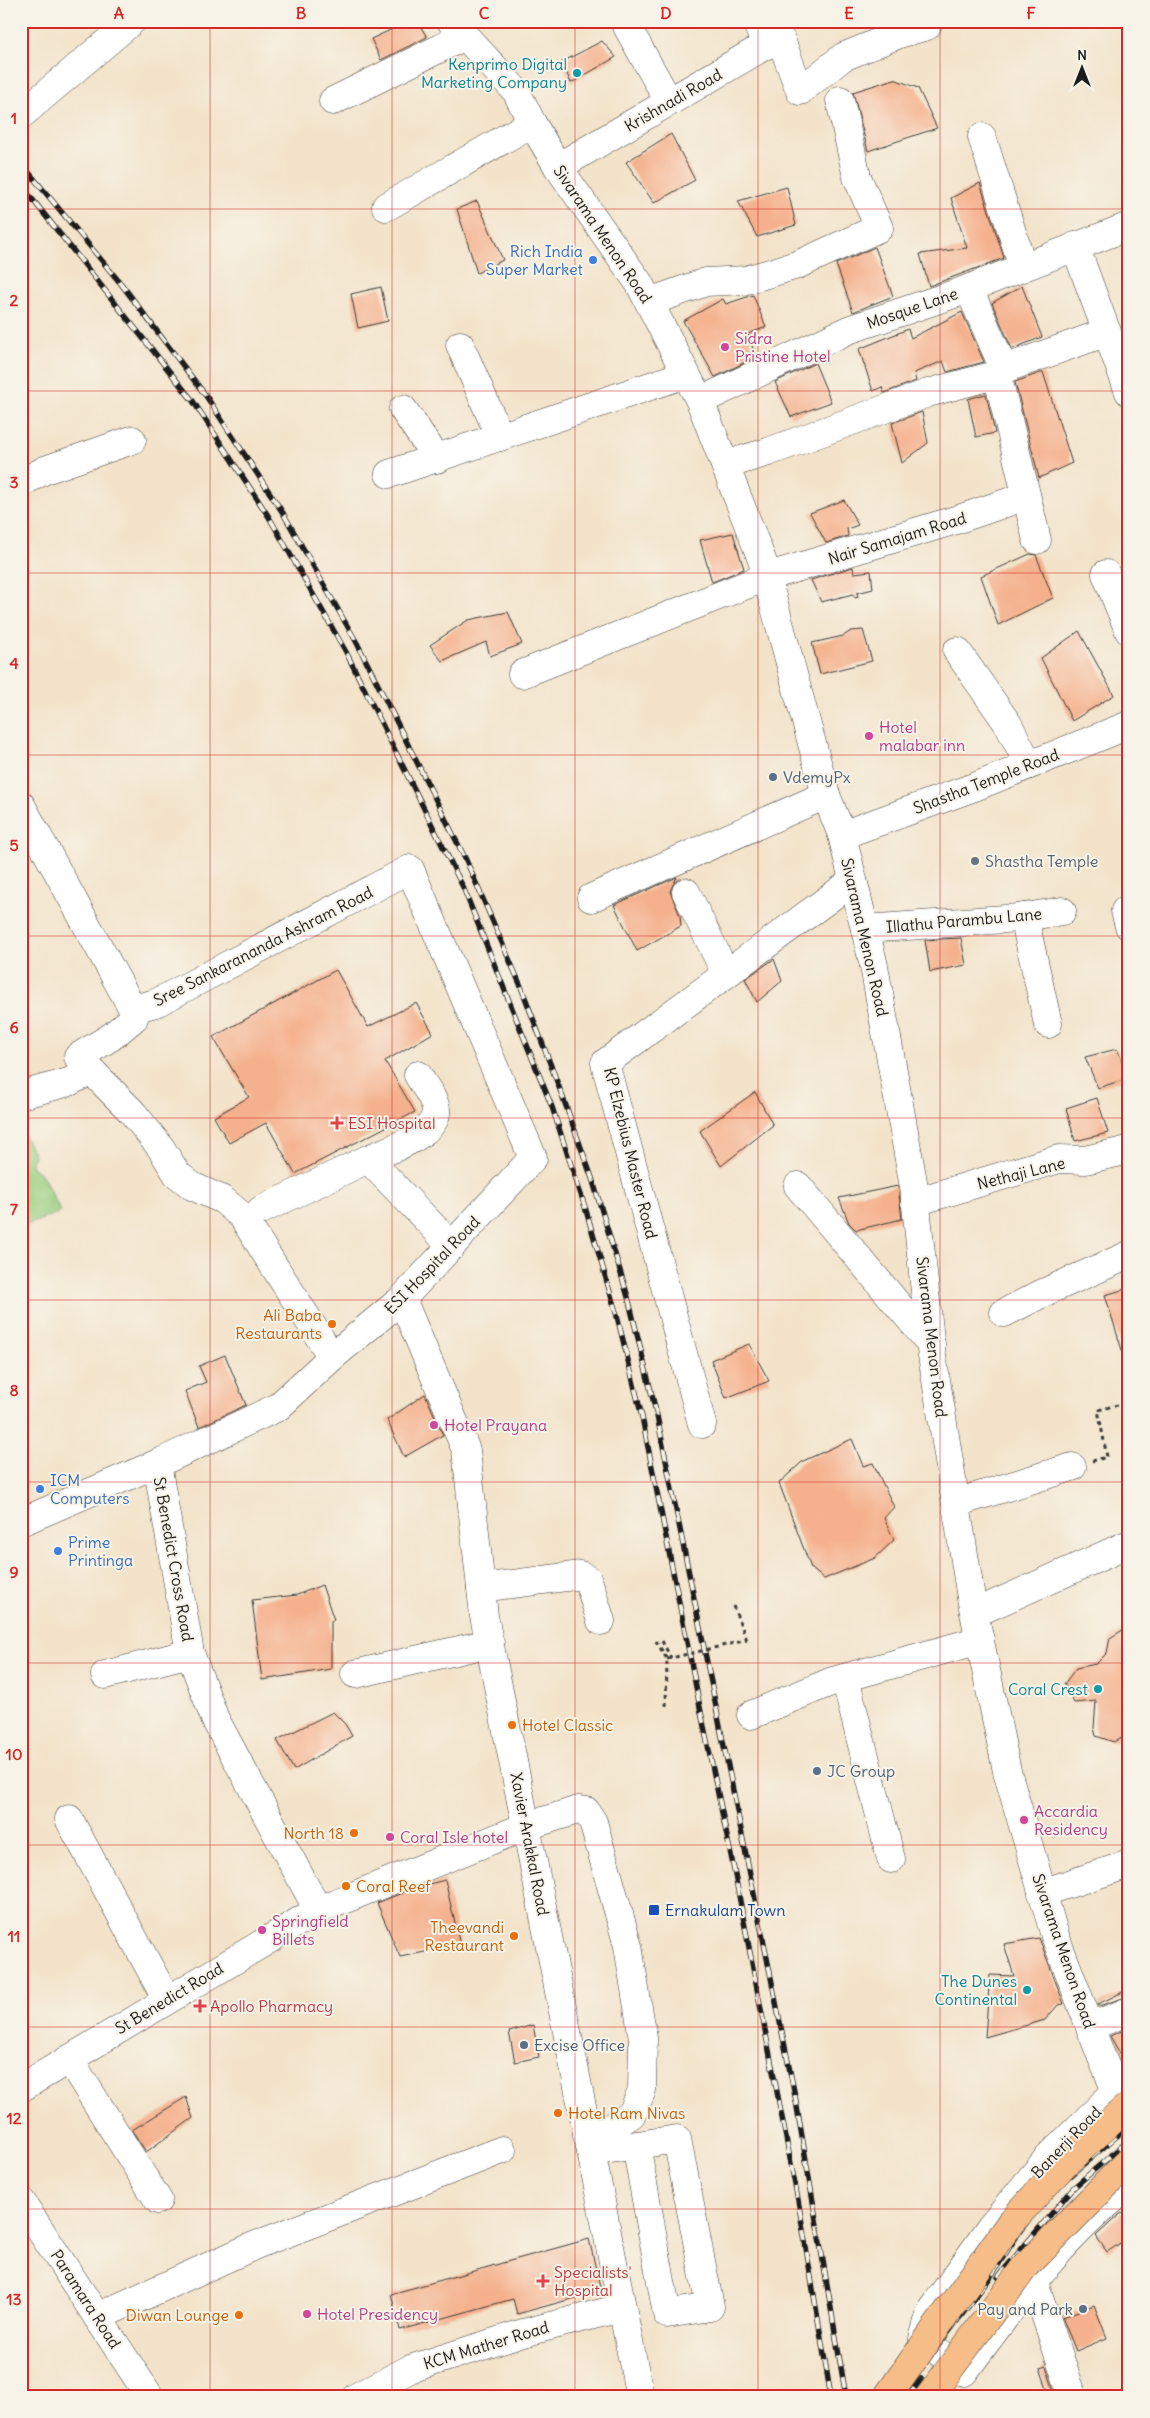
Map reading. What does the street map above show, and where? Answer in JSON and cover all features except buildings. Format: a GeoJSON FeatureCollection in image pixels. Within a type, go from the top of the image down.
{"type":"FeatureCollection","features":[{"type":"Feature","properties":{"kind":"main road","name":"Banerji Road"},"geometry":{"type":"LineString","coordinates":[[887,2397],[1011,2222],[1121,2099]]}},
{"type":"Feature","properties":{"kind":"main road"},"geometry":{"type":"LineString","coordinates":[[928,2397],[1024,2268],[1129,2161]]}},
{"type":"Feature","properties":{"kind":"street"},"geometry":{"type":"LineString","coordinates":[[21,116],[132,21]]}},
{"type":"Feature","properties":{"kind":"street"},"geometry":{"type":"LineString","coordinates":[[624,21],[669,102]]}},
{"type":"Feature","properties":{"kind":"street"},"geometry":{"type":"LineString","coordinates":[[761,33],[781,40],[800,91],[843,57],[926,26]]}},
{"type":"Feature","properties":{"kind":"street"},"geometry":{"type":"LineString","coordinates":[[333,101],[458,29]]}},
{"type":"Feature","properties":{"kind":"street","name":"Sivarama Menon Road"},"geometry":{"type":"LineString","coordinates":[[458,29],[516,91],[558,167],[639,283],[700,402],[726,465],[766,577],[826,795],[842,835],[874,966],[915,1202],[931,1344],[956,1503],[975,1614],[1007,1771],[1055,1936],[1090,2027],[1121,2099]]}},
{"type":"Feature","properties":{"kind":"street","name":"Krishnadi Road"},"geometry":{"type":"LineString","coordinates":[[558,167],[669,102],[761,33]]}},
{"type":"Feature","properties":{"kind":"street"},"geometry":{"type":"LineString","coordinates":[[649,302],[706,282],[746,280],[797,266],[879,228],[857,177],[840,100]]}},
{"type":"Feature","properties":{"kind":"street"},"geometry":{"type":"LineString","coordinates":[[386,207],[532,123]]}},
{"type":"Feature","properties":{"kind":"street"},"geometry":{"type":"LineString","coordinates":[[982,137],[1023,267]]}},
{"type":"Feature","properties":{"kind":"street","name":"Mosque Lane"},"geometry":{"type":"LineString","coordinates":[[700,402],[848,330],[968,289],[1129,226]]}},
{"type":"Feature","properties":{"kind":"street"},"geometry":{"type":"LineString","coordinates":[[1076,246],[1129,392]]}},
{"type":"Feature","properties":{"kind":"street"},"geometry":{"type":"LineString","coordinates":[[968,289],[1004,369],[1107,332]]}},
{"type":"Feature","properties":{"kind":"street"},"geometry":{"type":"LineString","coordinates":[[460,345],[500,437]]}},
{"type":"Feature","properties":{"kind":"street"},"geometry":{"type":"LineString","coordinates":[[389,474],[686,374]]}},
{"type":"Feature","properties":{"kind":"street"},"geometry":{"type":"LineString","coordinates":[[726,465],[768,452],[928,392],[995,375],[1001,390],[1037,540]]}},
{"type":"Feature","properties":{"kind":"street"},"geometry":{"type":"LineString","coordinates":[[403,409],[436,459]]}},
{"type":"Feature","properties":{"kind":"street"},"geometry":{"type":"LineString","coordinates":[[21,484],[45,470],[132,440]]}},
{"type":"Feature","properties":{"kind":"street","name":"Nair Samajam Road"},"geometry":{"type":"LineString","coordinates":[[766,577],[959,519],[1026,496]]}},
{"type":"Feature","properties":{"kind":"street"},"geometry":{"type":"LineString","coordinates":[[1106,574],[1129,631]]}},
{"type":"Feature","properties":{"kind":"street"},"geometry":{"type":"LineString","coordinates":[[522,674],[766,577]]}},
{"type":"Feature","properties":{"kind":"street"},"geometry":{"type":"LineString","coordinates":[[957,651],[1008,724],[1029,765]]}},
{"type":"Feature","properties":{"kind":"street","name":"Shastha Temple Road"},"geometry":{"type":"LineString","coordinates":[[842,835],[1029,765],[1129,725]]}},
{"type":"Feature","properties":{"kind":"street"},"geometry":{"type":"LineString","coordinates":[[591,898],[826,795]]}},
{"type":"Feature","properties":{"kind":"street","name":"Sree Sankarananda Ashram Road"},"geometry":{"type":"LineString","coordinates":[[21,805],[130,1004],[137,1008],[165,999],[410,869]]}},
{"type":"Feature","properties":{"kind":"street","name":"ESI Hospital Road"},"geometry":{"type":"LineString","coordinates":[[21,1522],[157,1464],[278,1407],[332,1357],[402,1300],[533,1158],[410,869]]}},
{"type":"Feature","properties":{"kind":"street","name":"KP Elzebius Master Road"},"geometry":{"type":"LineString","coordinates":[[702,1424],[605,1063],[853,881]]}},
{"type":"Feature","properties":{"kind":"street"},"geometry":{"type":"LineString","coordinates":[[686,892],[726,974]]}},
{"type":"Feature","properties":{"kind":"street","name":"Illathu Parambu Lane"},"geometry":{"type":"LineString","coordinates":[[865,929],[1024,917],[1062,911]]}},
{"type":"Feature","properties":{"kind":"street"},"geometry":{"type":"LineString","coordinates":[[1024,917],[1048,1024]]}},
{"type":"Feature","properties":{"kind":"street"},"geometry":{"type":"LineString","coordinates":[[134,1018],[111,1037],[78,1057],[134,1114],[161,1148],[177,1174],[192,1186],[223,1200],[242,1216],[332,1357]]}},
{"type":"Feature","properties":{"kind":"street"},"geometry":{"type":"LineString","coordinates":[[21,1096],[68,1082],[91,1071]]}},
{"type":"Feature","properties":{"kind":"street"},"geometry":{"type":"LineString","coordinates":[[261,1210],[424,1132],[435,1122],[435,1104],[418,1075]]}},
{"type":"Feature","properties":{"kind":"street","name":"Nethaji Lane"},"geometry":{"type":"LineString","coordinates":[[915,1202],[1059,1160],[1085,1160],[1129,1150]]}},
{"type":"Feature","properties":{"kind":"street"},"geometry":{"type":"LineString","coordinates":[[368,1159],[452,1246]]}},
{"type":"Feature","properties":{"kind":"street"},"geometry":{"type":"LineString","coordinates":[[798,1186],[931,1344]]}},
{"type":"Feature","properties":{"kind":"street"},"geometry":{"type":"LineString","coordinates":[[1004,1313],[1043,1293],[1129,1255]]}},
{"type":"Feature","properties":{"kind":"street","name":"Xavier Arakkal Road"},"geometry":{"type":"LineString","coordinates":[[402,1300],[466,1450],[490,1642],[640,2397]]}},
{"type":"Feature","properties":{"kind":"street","name":"St Benedict Cross Road"},"geometry":{"type":"LineString","coordinates":[[157,1464],[190,1653]]}},
{"type":"Feature","properties":{"kind":"street"},"geometry":{"type":"LineString","coordinates":[[956,1503],[1072,1466]]}},
{"type":"Feature","properties":{"kind":"street"},"geometry":{"type":"LineString","coordinates":[[975,1614],[1129,1544]]}},
{"type":"Feature","properties":{"kind":"street"},"geometry":{"type":"LineString","coordinates":[[482,1588],[580,1575],[588,1580],[601,1621]]}},
{"type":"Feature","properties":{"kind":"street"},"geometry":{"type":"LineString","coordinates":[[751,1715],[845,1678],[980,1640]]}},
{"type":"Feature","properties":{"kind":"street"},"geometry":{"type":"LineString","coordinates":[[355,1674],[490,1642]]}},
{"type":"Feature","properties":{"kind":"street"},"geometry":{"type":"LineString","coordinates":[[105,1675],[190,1653],[215,1719],[318,1910]]}},
{"type":"Feature","properties":{"kind":"street"},"geometry":{"type":"LineString","coordinates":[[845,1678],[891,1859]]}},
{"type":"Feature","properties":{"kind":"street","name":"St Benedict Road"},"geometry":{"type":"LineString","coordinates":[[21,2088],[318,1910],[527,1826],[578,1810],[586,1811],[593,1822],[628,1946],[644,2038],[642,2090],[632,2114],[589,2143]]}},
{"type":"Feature","properties":{"kind":"street"},"geometry":{"type":"LineString","coordinates":[[69,1819],[167,2000]]}},
{"type":"Feature","properties":{"kind":"street"},"geometry":{"type":"LineString","coordinates":[[1042,1893],[1129,1864]]}},
{"type":"Feature","properties":{"kind":"street"},"geometry":{"type":"LineString","coordinates":[[1090,2027],[1129,2011]]}},
{"type":"Feature","properties":{"kind":"street"},"geometry":{"type":"LineString","coordinates":[[69,2059],[158,2200]]}},
{"type":"Feature","properties":{"kind":"street","name":"Banerji Road"},"geometry":{"type":"LineString","coordinates":[[1034,2282],[964,2372],[923,2339],[931,2311],[990,2228],[1047,2159],[1121,2099]]}},
{"type":"Feature","properties":{"kind":"street"},"geometry":{"type":"LineString","coordinates":[[589,2143],[636,2145],[677,2139],[710,2307],[667,2314],[636,2145]]}},
{"type":"Feature","properties":{"kind":"street"},"geometry":{"type":"LineString","coordinates":[[97,2317],[256,2245],[502,2150]]}},
{"type":"Feature","properties":{"kind":"street"},"geometry":{"type":"LineString","coordinates":[[1073,2397],[1034,2282],[1045,2266],[1098,2210],[1129,2186]]}},
{"type":"Feature","properties":{"kind":"street","name":"Paramara Road"},"geometry":{"type":"LineString","coordinates":[[21,2201],[150,2397]]}},
{"type":"Feature","properties":{"kind":"street","name":"KCM Mather Road"},"geometry":{"type":"LineString","coordinates":[[356,2397],[410,2368],[523,2333],[621,2308]]}},
{"type":"Feature","properties":{"kind":"path"},"geometry":{"type":"LineString","coordinates":[[1072,1466],[1107,1457],[1098,1410],[1129,1402]]}},
{"type":"Feature","properties":{"kind":"path"},"geometry":{"type":"LineString","coordinates":[[667,1659],[747,1640],[733,1606]]}},
{"type":"Feature","properties":{"kind":"path"},"geometry":{"type":"LineString","coordinates":[[656,1641],[667,1659],[666,1707]]}},
{"type":"Feature","properties":{"kind":"path"},"geometry":{"type":"LineString","coordinates":[[662,1641],[671,1658]]}},
{"type":"Feature","properties":{"kind":"green space"},"geometry":{"type":"Polygon","coordinates":[[[21,1129],[34,1155],[31,1166],[42,1175],[61,1212],[21,1227],[21,1129]]]}},
{"type":"Feature","properties":{"kind":"railway"},"geometry":{"type":"LineString","coordinates":[[21,163],[122,285],[206,396],[283,513],[357,643],[466,860],[520,984],[562,1095],[592,1178],[628,1297],[657,1416],[796,2101],[846,2397]]}},
{"type":"Feature","properties":{"kind":"railway"},"geometry":{"type":"LineString","coordinates":[[21,185],[193,401],[269,517],[346,652],[463,887],[552,1107],[585,1207],[617,1316],[642,1417],[734,1870],[798,2200],[831,2397]]}},
{"type":"Feature","properties":{"kind":"railway"},"geometry":{"type":"LineString","coordinates":[[899,2397],[989,2279],[1022,2228],[1054,2189],[1129,2126]]}},
{"type":"Feature","properties":{"kind":"railway"},"geometry":{"type":"LineString","coordinates":[[998,2277],[1073,2188],[1129,2140]]}},
{"type":"Feature","properties":{"kind":"railway"},"geometry":{"type":"LineString","coordinates":[[908,2397],[921,2379]]}},
{"type":"Feature","properties":{"kind":"place","name":"Kenprimo Digital Marketing Company"},"geometry":{"type":"Point","coordinates":[577,73]}},
{"type":"Feature","properties":{"kind":"place","name":"Rich India Super Market"},"geometry":{"type":"Point","coordinates":[593,260]}},
{"type":"Feature","properties":{"kind":"place","name":"Sidra Pristine Hotel"},"geometry":{"type":"Point","coordinates":[725,347]}},
{"type":"Feature","properties":{"kind":"place","name":"Hotel malabar inn"},"geometry":{"type":"Point","coordinates":[869,736]}},
{"type":"Feature","properties":{"kind":"place","name":"VdemyPx"},"geometry":{"type":"Point","coordinates":[773,777]}},
{"type":"Feature","properties":{"kind":"place","name":"Shastha Temple"},"geometry":{"type":"Point","coordinates":[975,861]}},
{"type":"Feature","properties":{"kind":"place","name":"ESI Hospital"},"geometry":{"type":"Point","coordinates":[337,1123]}},
{"type":"Feature","properties":{"kind":"place","name":"Ali Baba Restaurants"},"geometry":{"type":"Point","coordinates":[332,1324]}},
{"type":"Feature","properties":{"kind":"place","name":"Hotel Prayana"},"geometry":{"type":"Point","coordinates":[434,1425]}},
{"type":"Feature","properties":{"kind":"place","name":"ICM Computers"},"geometry":{"type":"Point","coordinates":[40,1489]}},
{"type":"Feature","properties":{"kind":"place","name":"Prime Printinga"},"geometry":{"type":"Point","coordinates":[58,1551]}},
{"type":"Feature","properties":{"kind":"place","name":"Coral Crest"},"geometry":{"type":"Point","coordinates":[1098,1689]}},
{"type":"Feature","properties":{"kind":"place","name":"Hotel Classic"},"geometry":{"type":"Point","coordinates":[512,1725]}},
{"type":"Feature","properties":{"kind":"place","name":"JC Group"},"geometry":{"type":"Point","coordinates":[817,1771]}},
{"type":"Feature","properties":{"kind":"place","name":"Accardia Residency"},"geometry":{"type":"Point","coordinates":[1024,1820]}},
{"type":"Feature","properties":{"kind":"place","name":"North 18"},"geometry":{"type":"Point","coordinates":[354,1833]}},
{"type":"Feature","properties":{"kind":"place","name":"Coral Isle hotel"},"geometry":{"type":"Point","coordinates":[390,1837]}},
{"type":"Feature","properties":{"kind":"place","name":"Coral Reef"},"geometry":{"type":"Point","coordinates":[346,1886]}},
{"type":"Feature","properties":{"kind":"place","name":"Ernakulam Town"},"geometry":{"type":"Point","coordinates":[654,1910]}},
{"type":"Feature","properties":{"kind":"place","name":"Springfield Billets"},"geometry":{"type":"Point","coordinates":[262,1930]}},
{"type":"Feature","properties":{"kind":"place","name":"Theevandi Restaurant"},"geometry":{"type":"Point","coordinates":[514,1936]}},
{"type":"Feature","properties":{"kind":"place","name":"The Dunes Continental"},"geometry":{"type":"Point","coordinates":[1027,1990]}},
{"type":"Feature","properties":{"kind":"place","name":"Apollo Pharmacy"},"geometry":{"type":"Point","coordinates":[200,2006]}},
{"type":"Feature","properties":{"kind":"place","name":"Excise Office"},"geometry":{"type":"Point","coordinates":[524,2045]}},
{"type":"Feature","properties":{"kind":"place","name":"Hotel Ram Nivas"},"geometry":{"type":"Point","coordinates":[558,2113]}},
{"type":"Feature","properties":{"kind":"place","name":"Specialists' Hospital"},"geometry":{"type":"Point","coordinates":[543,2281]}},
{"type":"Feature","properties":{"kind":"place","name":"Pay and Park"},"geometry":{"type":"Point","coordinates":[1083,2309]}},
{"type":"Feature","properties":{"kind":"place","name":"Hotel Presidency"},"geometry":{"type":"Point","coordinates":[307,2314]}},
{"type":"Feature","properties":{"kind":"place","name":"Diwan Lounge"},"geometry":{"type":"Point","coordinates":[239,2315]}}]}
